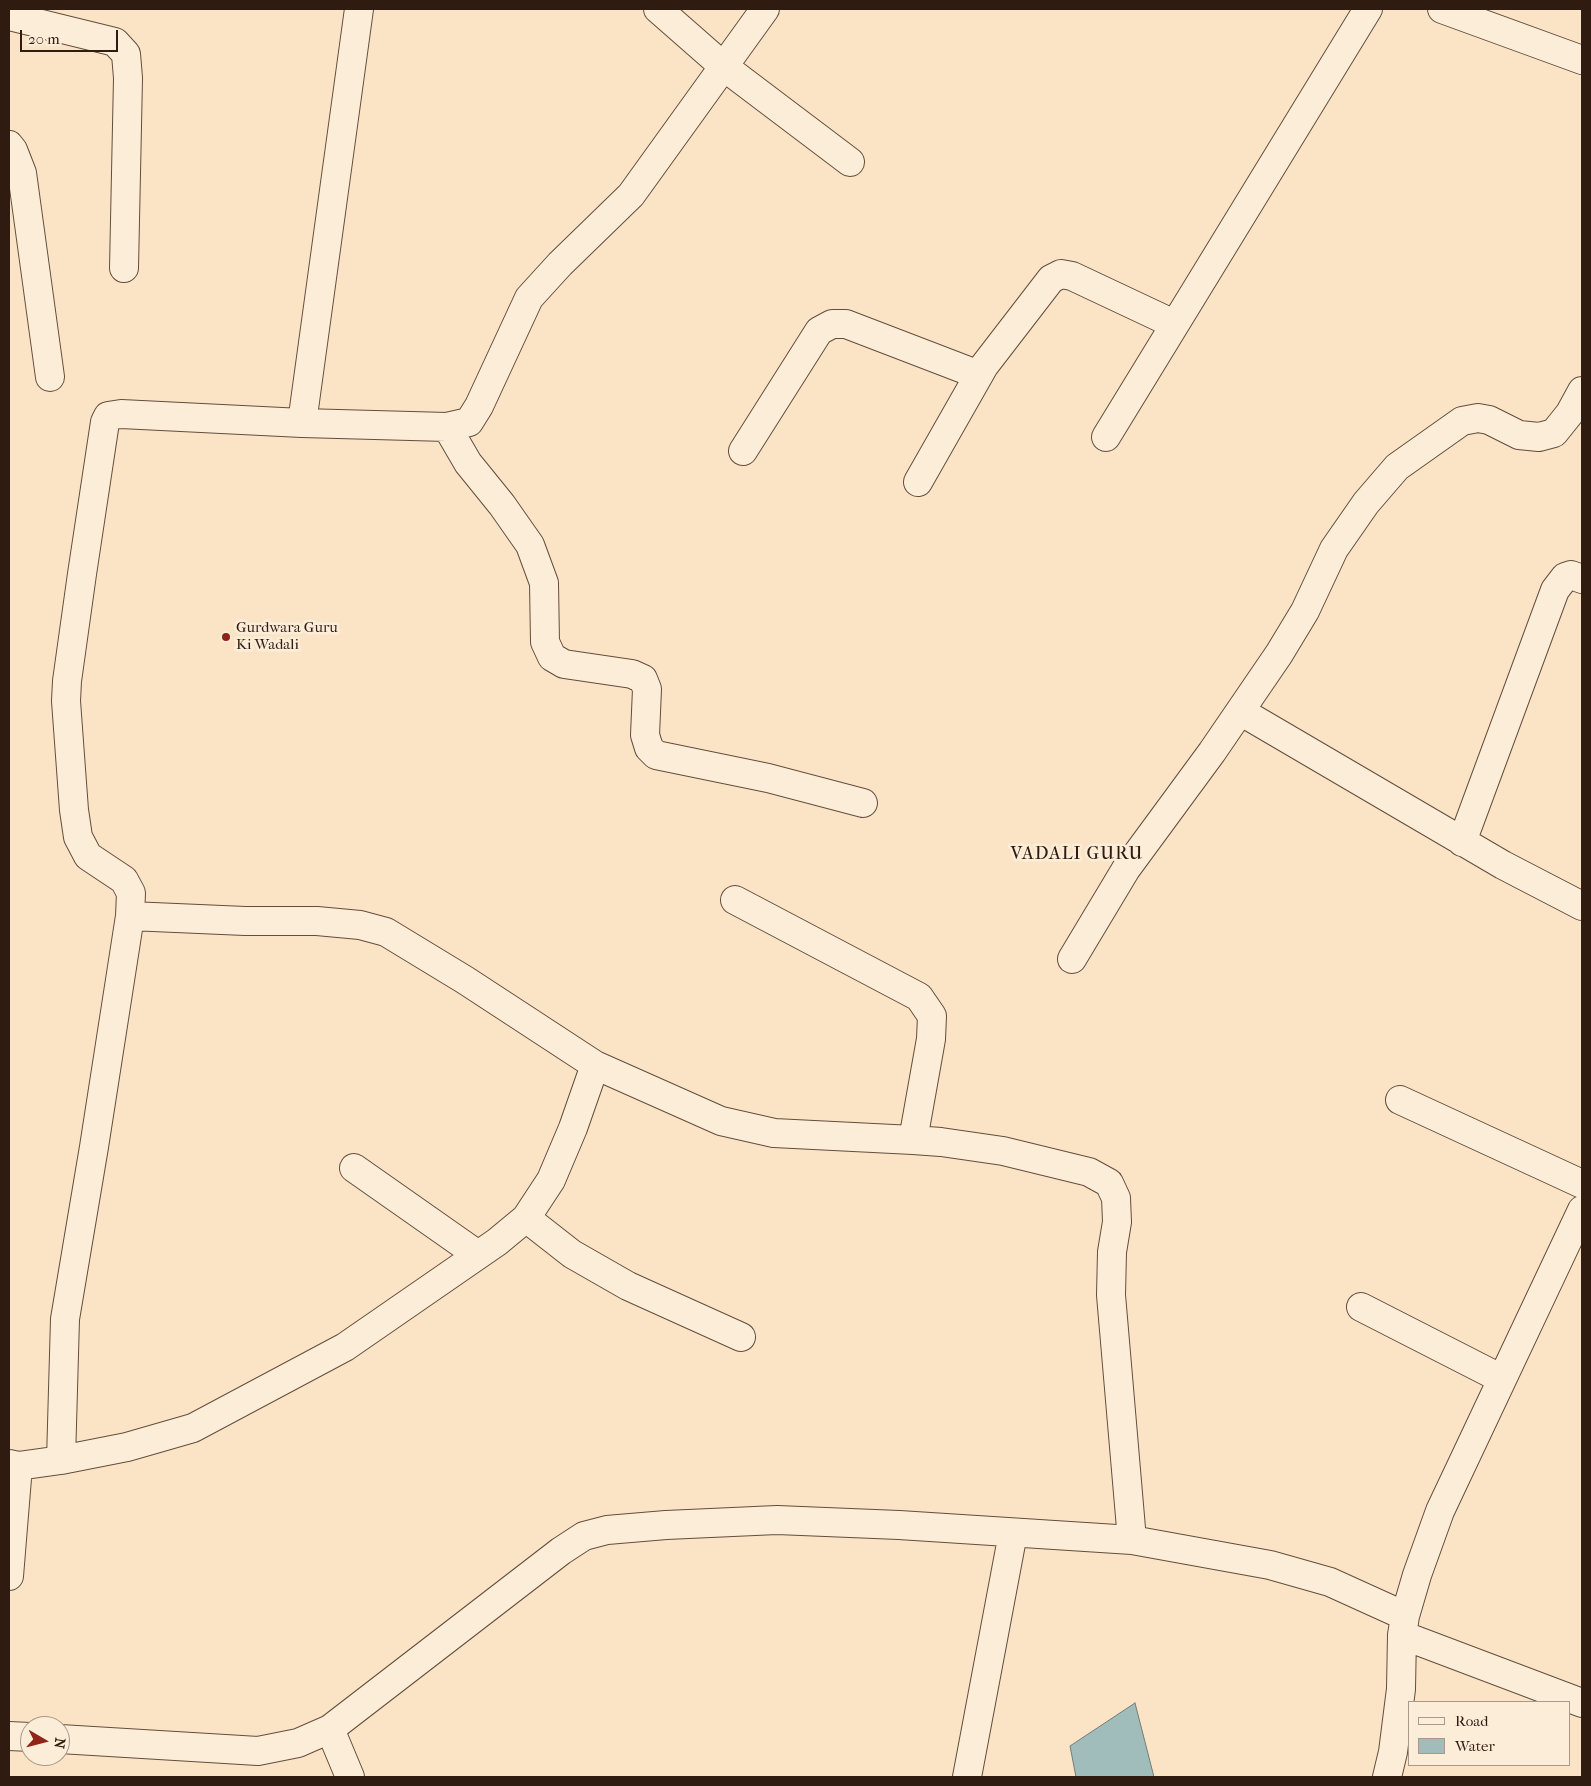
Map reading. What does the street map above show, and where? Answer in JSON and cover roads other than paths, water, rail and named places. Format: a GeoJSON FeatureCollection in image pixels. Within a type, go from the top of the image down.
{"type":"FeatureCollection","features":[{"type":"Feature","properties":{"kind":"street"},"geometry":{"type":"LineString","coordinates":[[302,423],[359,9]]}},
{"type":"Feature","properties":{"kind":"street"},"geometry":{"type":"LineString","coordinates":[[658,9],[723,66],[850,162]]}},
{"type":"Feature","properties":{"kind":"street"},"geometry":{"type":"LineString","coordinates":[[61,1460],[65,1318],[130,916],[131,893],[124,880],[88,856],[78,837],[74,810],[66,701],[75,623],[105,422],[108,416],[120,414],[302,423],[447,427],[469,422],[479,406],[529,298],[560,264],[631,196],[765,9]]}},
{"type":"Feature","properties":{"kind":"street"},"geometry":{"type":"LineString","coordinates":[[1106,437],[1368,9]]}},
{"type":"Feature","properties":{"kind":"street"},"geometry":{"type":"LineString","coordinates":[[1442,9],[1582,60]]}},
{"type":"Feature","properties":{"kind":"street"},"geometry":{"type":"LineString","coordinates":[[9,16],[116,42],[126,54],[128,78],[124,268]]}},
{"type":"Feature","properties":{"kind":"street"},"geometry":{"type":"LineString","coordinates":[[9,145],[13,150],[22,173],[50,377]]}},
{"type":"Feature","properties":{"kind":"street"},"geometry":{"type":"LineString","coordinates":[[918,482],[984,366],[1051,279],[1061,274],[1072,276],[1174,324]]}},
{"type":"Feature","properties":{"kind":"street"},"geometry":{"type":"LineString","coordinates":[[743,451],[819,331],[832,324],[846,324],[979,375]]}},
{"type":"Feature","properties":{"kind":"street"},"geometry":{"type":"LineString","coordinates":[[1072,959],[1126,869],[1279,654],[1305,611],[1334,549],[1366,503],[1397,467],[1462,421],[1478,418],[1489,420],[1519,435],[1539,437],[1554,433],[1570,413],[1582,391]]}},
{"type":"Feature","properties":{"kind":"street"},"geometry":{"type":"LineString","coordinates":[[447,427],[468,463],[502,505],[530,545],[544,583],[545,642],[552,657],[564,664],[632,674],[643,679],[647,689],[645,735],[649,748],[656,755],[768,778],[863,803]]}},
{"type":"Feature","properties":{"kind":"street"},"geometry":{"type":"LineString","coordinates":[[1462,842],[1555,590],[1565,577],[1571,576],[1582,579]]}},
{"type":"Feature","properties":{"kind":"street"},"geometry":{"type":"LineString","coordinates":[[1240,711],[1462,842],[1582,906]]}},
{"type":"Feature","properties":{"kind":"street"},"geometry":{"type":"LineString","coordinates":[[735,900],[919,997],[932,1016],[931,1039],[913,1140]]}},
{"type":"Feature","properties":{"kind":"street"},"geometry":{"type":"LineString","coordinates":[[130,916],[317,921],[360,925],[386,932],[465,980],[595,1065],[721,1121],[774,1133],[941,1142],[1003,1150],[1074,1167],[1089,1172],[1110,1183],[1116,1198],[1111,1295],[1132,1540]]}},
{"type":"Feature","properties":{"kind":"street"},"geometry":{"type":"LineString","coordinates":[[9,1576],[13,1465],[61,1460],[127,1447],[193,1428],[345,1347],[497,1242],[526,1218],[551,1180],[573,1128],[595,1065]]}},
{"type":"Feature","properties":{"kind":"street"},"geometry":{"type":"LineString","coordinates":[[1400,1100],[1582,1184]]}},
{"type":"Feature","properties":{"kind":"street"},"geometry":{"type":"LineString","coordinates":[[354,1168],[478,1255]]}},
{"type":"Feature","properties":{"kind":"street"},"geometry":{"type":"LineString","coordinates":[[1387,1777],[1393,1752],[1401,1689],[1404,1626],[1417,1574],[1440,1511],[1582,1210]]}},
{"type":"Feature","properties":{"kind":"street"},"geometry":{"type":"LineString","coordinates":[[526,1218],[572,1254],[628,1286],[741,1337]]}},
{"type":"Feature","properties":{"kind":"street"},"geometry":{"type":"LineString","coordinates":[[1361,1308],[1502,1379]]}},
{"type":"Feature","properties":{"kind":"street"},"geometry":{"type":"LineString","coordinates":[[70,1740],[258,1751],[298,1743],[330,1729],[584,1536],[607,1530],[666,1525],[777,1520],[899,1525],[1132,1540],[1270,1565],[1330,1582],[1404,1626],[1582,1703]]}},
{"type":"Feature","properties":{"kind":"street"},"geometry":{"type":"LineString","coordinates":[[967,1777],[1013,1533]]}},
{"type":"Feature","properties":{"kind":"street"},"geometry":{"type":"LineString","coordinates":[[330,1729],[350,1777]]}},
{"type":"Feature","properties":{"kind":"water"},"geometry":{"type":"Polygon","coordinates":[[[1135,1703],[1154,1777],[1076,1777],[1070,1746],[1135,1703]]]}},
{"type":"Feature","properties":{"kind":"place","name":"Gurdwara Guru Ki Wadali"},"geometry":{"type":"Point","coordinates":[226,637]}},
{"type":"Feature","properties":{"kind":"district","name":"VADALI GURU"},"geometry":{"type":"Point","coordinates":[1077,855]}}]}
